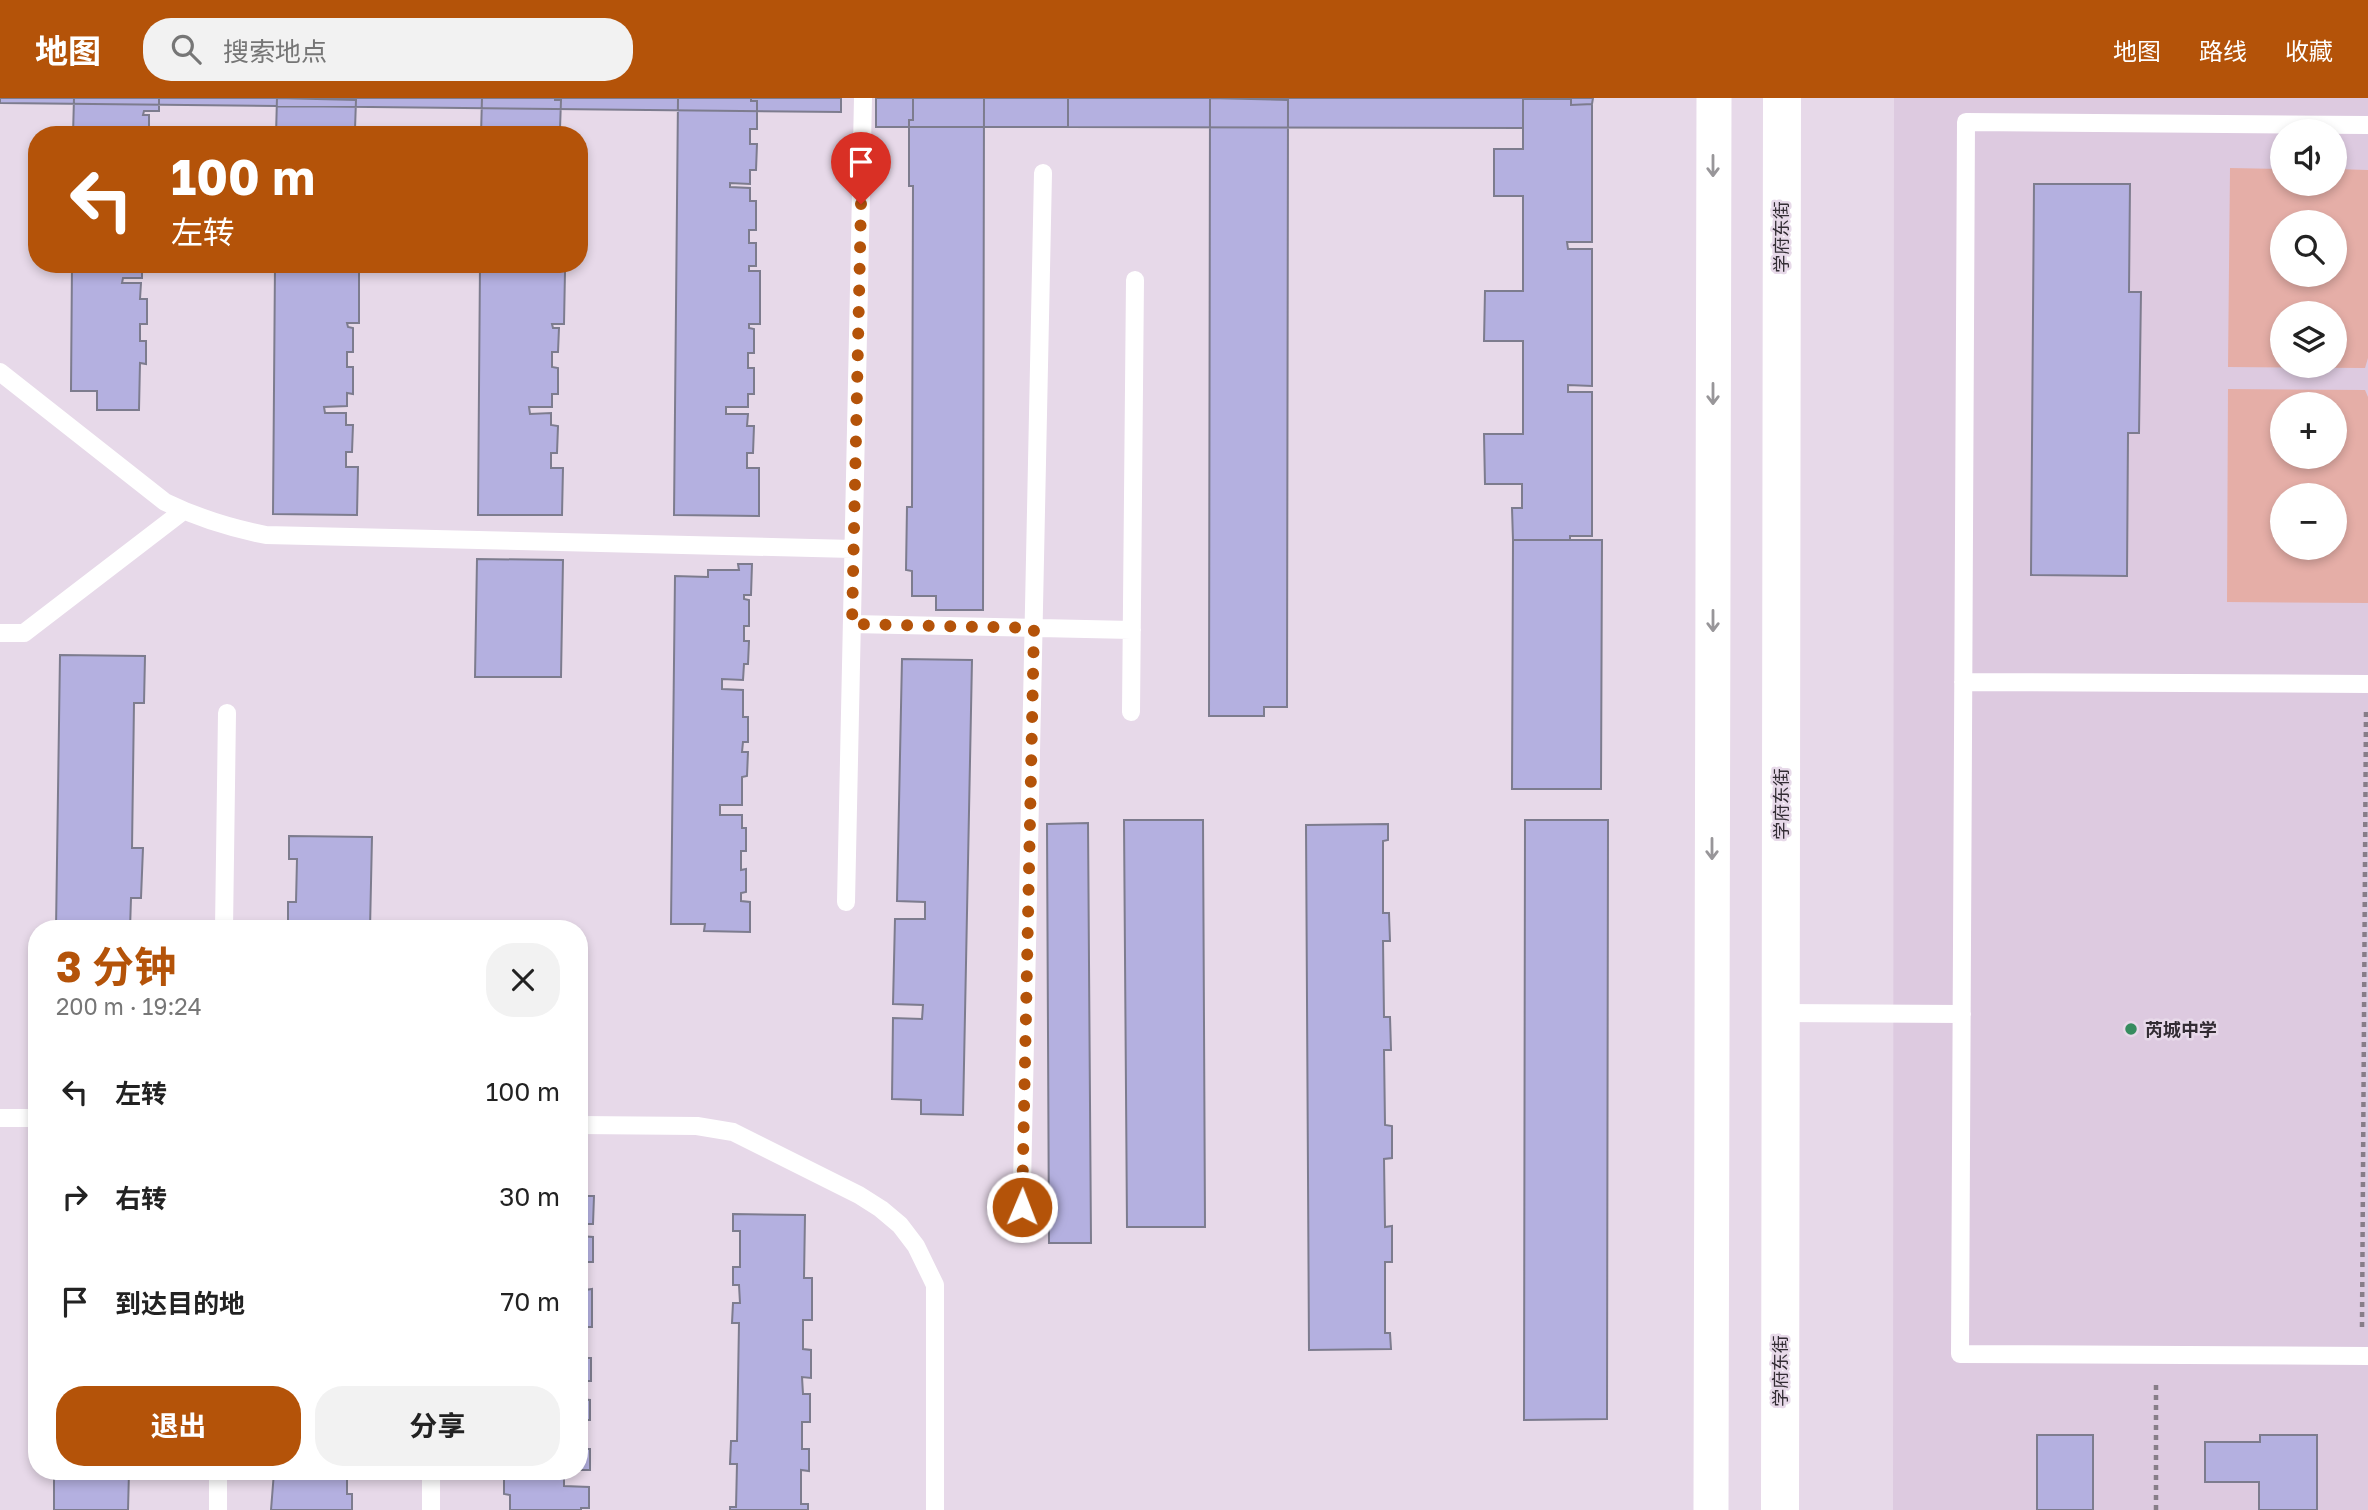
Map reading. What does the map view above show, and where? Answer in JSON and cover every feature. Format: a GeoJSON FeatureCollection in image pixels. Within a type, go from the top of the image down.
{"type":"FeatureCollection","features":[{"type":"Feature","properties":{"kind":"street"},"geometry":{"type":"LineString","coordinates":[[1711,1510],[1714,98]]}},
{"type":"Feature","properties":{"kind":"street","name":"学府东街"},"geometry":{"type":"LineString","coordinates":[[1780,1510],[1782,98]]}},
{"type":"Feature","properties":{"kind":"lane"},"geometry":{"type":"LineString","coordinates":[[846,902],[863,98]]}},
{"type":"Feature","properties":{"kind":"lane"},"geometry":{"type":"LineString","coordinates":[[2365,1356],[1960,1354],[1966,122],[2368,125]]}},
{"type":"Feature","properties":{"kind":"lane"},"geometry":{"type":"LineString","coordinates":[[1021,1234],[1043,173]]}},
{"type":"Feature","properties":{"kind":"lane"},"geometry":{"type":"LineString","coordinates":[[1131,712],[1135,281]]}},
{"type":"Feature","properties":{"kind":"lane"},"geometry":{"type":"LineString","coordinates":[[0,372],[165,502],[221,525],[266,535],[853,549]]}},
{"type":"Feature","properties":{"kind":"lane"},"geometry":{"type":"LineString","coordinates":[[0,633],[24,633],[183,511]]}},
{"type":"Feature","properties":{"kind":"lane"},"geometry":{"type":"LineString","coordinates":[[852,624],[1132,630]]}},
{"type":"Feature","properties":{"kind":"lane"},"geometry":{"type":"LineString","coordinates":[[1963,682],[2367,684]]}},
{"type":"Feature","properties":{"kind":"lane"},"geometry":{"type":"LineString","coordinates":[[224,920],[227,713]]}},
{"type":"Feature","properties":{"kind":"lane"},"geometry":{"type":"LineString","coordinates":[[1781,1013],[1962,1014]]}},
{"type":"Feature","properties":{"kind":"lane"},"geometry":{"type":"LineString","coordinates":[[0,1118],[28,1118]]}},
{"type":"Feature","properties":{"kind":"lane"},"geometry":{"type":"LineString","coordinates":[[588,1125],[697,1126],[733,1132],[859,1195],[881,1209],[900,1226],[921,1255],[935,1285],[935,1510]]}},
{"type":"Feature","properties":{"kind":"lane"},"geometry":{"type":"LineString","coordinates":[[218,1480],[218,1510]]}},
{"type":"Feature","properties":{"kind":"lane"},"geometry":{"type":"LineString","coordinates":[[430,1510],[431,1480]]}},
{"type":"Feature","properties":{"kind":"path"},"geometry":{"type":"LineString","coordinates":[[2365,1356],[2367,684]]}},
{"type":"Feature","properties":{"kind":"path"},"geometry":{"type":"LineString","coordinates":[[2156,1510],[2157,1355]]}},
{"type":"Feature","properties":{"kind":"shaded area","name":"芮城中学"},"geometry":{"type":"Polygon","coordinates":[[[1894,98],[2368,98],[2368,1510],[1893,1510],[1894,98]]]}},
{"type":"Feature","properties":{"kind":"shaded area"},"geometry":{"type":"Polygon","coordinates":[[[2230,168],[2270,169],[2270,196],[2347,196],[2347,169],[2368,170],[2368,358],[2365,368],[2347,368],[2347,301],[2270,301],[2270,367],[2228,367],[2230,168]]]}},
{"type":"Feature","properties":{"kind":"shaded area"},"geometry":{"type":"Polygon","coordinates":[[[2228,389],[2365,390],[2368,397],[2368,603],[2227,602],[2228,389]]]}},
{"type":"Feature","properties":{"kind":"building"},"geometry":{"type":"Polygon","coordinates":[[[0,98],[841,98],[841,112],[0,103],[0,98]]]}},
{"type":"Feature","properties":{"kind":"building"},"geometry":{"type":"Polygon","coordinates":[[[74,98],[159,98],[159,111],[144,111],[143,115],[149,115],[149,126],[73,126],[74,98]]]}},
{"type":"Feature","properties":{"kind":"building"},"geometry":{"type":"Polygon","coordinates":[[[277,98],[356,100],[355,126],[276,126],[277,98]]]}},
{"type":"Feature","properties":{"kind":"building"},"geometry":{"type":"Polygon","coordinates":[[[482,98],[561,100],[560,126],[481,126],[482,98]]]}},
{"type":"Feature","properties":{"kind":"building"},"geometry":{"type":"Polygon","coordinates":[[[678,98],[751,98],[751,101],[757,101],[757,129],[750,129],[750,144],[757,144],[756,170],[750,170],[750,184],[730,183],[730,187],[750,188],[750,201],[756,201],[756,230],[749,230],[749,243],[756,243],[756,266],[749,266],[749,271],[760,271],[760,324],[749,324],[749,328],[754,329],[754,353],[748,353],[748,368],[754,368],[754,394],[748,394],[748,407],[726,407],[726,414],[748,414],[747,426],[754,426],[753,453],[747,453],[747,468],[759,468],[759,516],[674,515],[678,98]]]}},
{"type":"Feature","properties":{"kind":"building"},"geometry":{"type":"Polygon","coordinates":[[[876,98],[1068,98],[1068,127],[876,127],[876,98]]]}},
{"type":"Feature","properties":{"kind":"building"},"geometry":{"type":"Polygon","coordinates":[[[913,98],[984,98],[983,610],[936,610],[936,596],[912,596],[912,571],[906,570],[907,507],[912,507],[913,186],[909,186],[909,120],[913,120],[913,98]]]}},
{"type":"Feature","properties":{"kind":"building"},"geometry":{"type":"Polygon","coordinates":[[[1068,98],[1593,98],[1592,104],[1571,105],[1571,99],[1523,99],[1523,128],[1068,127],[1068,98]]]}},
{"type":"Feature","properties":{"kind":"building"},"geometry":{"type":"Polygon","coordinates":[[[1210,98],[1288,100],[1287,707],[1264,707],[1264,716],[1209,716],[1210,98]]]}},
{"type":"Feature","properties":{"kind":"building"},"geometry":{"type":"Polygon","coordinates":[[[1523,99],[1571,99],[1571,105],[1592,104],[1592,242],[1567,242],[1568,249],[1592,249],[1592,386],[1568,385],[1568,392],[1592,392],[1592,536],[1570,536],[1570,540],[1513,540],[1512,508],[1522,508],[1522,484],[1485,484],[1484,434],[1523,434],[1523,341],[1484,341],[1485,291],[1523,291],[1523,196],[1494,196],[1494,149],[1523,149],[1523,99]]]}},
{"type":"Feature","properties":{"kind":"building"},"geometry":{"type":"Polygon","coordinates":[[[2034,184],[2130,184],[2129,292],[2141,292],[2139,433],[2128,433],[2127,576],[2031,575],[2034,184]]]}},
{"type":"Feature","properties":{"kind":"building"},"geometry":{"type":"Polygon","coordinates":[[[72,273],[142,273],[142,278],[123,278],[122,283],[141,283],[140,299],[147,299],[147,324],[140,324],[140,341],[146,341],[146,364],[140,363],[139,410],[97,410],[97,391],[71,391],[72,273]]]}},
{"type":"Feature","properties":{"kind":"building"},"geometry":{"type":"Polygon","coordinates":[[[275,273],[359,273],[359,323],[347,323],[348,327],[353,328],[353,352],[347,352],[347,367],[353,367],[353,394],[347,393],[347,406],[324,407],[325,413],[346,413],[346,425],[353,425],[352,452],[346,452],[346,467],[358,467],[357,515],[273,514],[275,273]]]}},
{"type":"Feature","properties":{"kind":"building"},"geometry":{"type":"Polygon","coordinates":[[[480,273],[565,273],[564,324],[552,324],[553,328],[559,328],[558,352],[552,352],[552,367],[558,368],[558,394],[552,394],[552,407],[529,407],[530,414],[551,413],[551,425],[558,426],[557,453],[551,453],[551,468],[563,468],[562,515],[478,515],[480,273]]]}},
{"type":"Feature","properties":{"kind":"building"},"geometry":{"type":"Polygon","coordinates":[[[1513,540],[1602,540],[1601,789],[1512,789],[1513,540]]]}},
{"type":"Feature","properties":{"kind":"building"},"geometry":{"type":"Polygon","coordinates":[[[477,559],[563,560],[561,677],[475,677],[477,559]]]}},
{"type":"Feature","properties":{"kind":"building"},"geometry":{"type":"Polygon","coordinates":[[[738,564],[752,564],[751,595],[744,595],[744,599],[749,600],[749,626],[744,626],[744,641],[749,641],[748,664],[744,664],[743,680],[722,679],[722,689],[743,690],[743,717],[748,717],[748,742],[743,742],[742,752],[748,752],[747,776],[742,777],[742,805],[720,805],[720,815],[742,815],[742,828],[746,828],[746,851],[741,851],[741,870],[746,869],[746,892],[741,893],[741,901],[750,902],[750,932],[704,931],[705,924],[671,924],[675,576],[708,577],[708,570],[739,570],[738,564]]]}},
{"type":"Feature","properties":{"kind":"building"},"geometry":{"type":"Polygon","coordinates":[[[60,655],[145,656],[144,703],[134,703],[132,848],[143,848],[141,898],[131,898],[130,920],[56,920],[60,655]]]}},
{"type":"Feature","properties":{"kind":"building"},"geometry":{"type":"Polygon","coordinates":[[[902,659],[972,660],[963,1115],[921,1114],[921,1100],[892,1099],[893,1018],[922,1019],[923,1005],[893,1004],[895,919],[925,919],[925,902],[897,901],[902,659]]]}},
{"type":"Feature","properties":{"kind":"building"},"geometry":{"type":"Polygon","coordinates":[[[1124,820],[1203,820],[1205,1227],[1127,1227],[1124,820]]]}},
{"type":"Feature","properties":{"kind":"building"},"geometry":{"type":"Polygon","coordinates":[[[1525,820],[1608,820],[1607,1419],[1524,1420],[1525,820]]]}},
{"type":"Feature","properties":{"kind":"building"},"geometry":{"type":"Polygon","coordinates":[[[1088,823],[1091,1243],[1049,1243],[1047,824],[1088,823]]]}},
{"type":"Feature","properties":{"kind":"building"},"geometry":{"type":"Polygon","coordinates":[[[1388,824],[1388,840],[1383,841],[1383,913],[1389,913],[1390,941],[1383,941],[1384,1017],[1390,1017],[1391,1050],[1384,1050],[1385,1125],[1392,1126],[1392,1158],[1384,1159],[1385,1227],[1392,1226],[1392,1262],[1385,1262],[1385,1333],[1390,1333],[1391,1349],[1309,1350],[1306,825],[1388,824]]]}},
{"type":"Feature","properties":{"kind":"building"},"geometry":{"type":"Polygon","coordinates":[[[289,836],[372,837],[370,920],[288,920],[288,902],[296,902],[297,859],[289,859],[289,836]]]}},
{"type":"Feature","properties":{"kind":"building"},"geometry":{"type":"Polygon","coordinates":[[[588,1196],[594,1196],[593,1224],[588,1224],[588,1196]]]}},
{"type":"Feature","properties":{"kind":"building"},"geometry":{"type":"Polygon","coordinates":[[[733,1214],[805,1215],[804,1278],[812,1278],[812,1320],[803,1320],[803,1349],[811,1350],[811,1378],[802,1377],[803,1394],[810,1394],[810,1422],[802,1422],[802,1449],[809,1449],[809,1471],[801,1470],[801,1504],[808,1504],[808,1510],[730,1510],[730,1507],[736,1507],[737,1464],[730,1464],[731,1441],[737,1441],[739,1323],[732,1323],[733,1303],[740,1303],[739,1285],[733,1285],[733,1267],[740,1267],[740,1231],[733,1231],[733,1214]]]}},
{"type":"Feature","properties":{"kind":"building"},"geometry":{"type":"Polygon","coordinates":[[[588,1237],[593,1237],[593,1262],[588,1262],[588,1237]]]}},
{"type":"Feature","properties":{"kind":"building"},"geometry":{"type":"Polygon","coordinates":[[[592,1289],[592,1327],[588,1327],[588,1290],[592,1289]]]}},
{"type":"Feature","properties":{"kind":"building"},"geometry":{"type":"Polygon","coordinates":[[[588,1358],[591,1358],[591,1381],[588,1381],[588,1358]]]}},
{"type":"Feature","properties":{"kind":"building"},"geometry":{"type":"Polygon","coordinates":[[[588,1400],[590,1400],[588,1420],[588,1400]]]}},
{"type":"Feature","properties":{"kind":"building"},"geometry":{"type":"Polygon","coordinates":[[[2037,1435],[2093,1435],[2093,1510],[2037,1510],[2037,1435]]]}},
{"type":"Feature","properties":{"kind":"building"},"geometry":{"type":"Polygon","coordinates":[[[2260,1435],[2317,1435],[2317,1510],[2259,1510],[2259,1482],[2205,1482],[2205,1442],[2260,1442],[2260,1435]]]}},
{"type":"Feature","properties":{"kind":"building"},"geometry":{"type":"Polygon","coordinates":[[[588,1449],[590,1449],[588,1470],[588,1449]]]}},
{"type":"Feature","properties":{"kind":"building"},"geometry":{"type":"Polygon","coordinates":[[[54,1480],[129,1480],[128,1510],[54,1510],[54,1480]]]}},
{"type":"Feature","properties":{"kind":"building"},"geometry":{"type":"Polygon","coordinates":[[[273,1480],[347,1480],[347,1494],[352,1494],[352,1510],[271,1510],[273,1480]]]}},
{"type":"Feature","properties":{"kind":"building"},"geometry":{"type":"Polygon","coordinates":[[[504,1480],[564,1480],[564,1486],[589,1487],[589,1508],[510,1510],[510,1495],[504,1494],[504,1480]]]}},
{"type":"Feature","properties":{"kind":"place","name":"芮城中学"},"geometry":{"type":"Point","coordinates":[2131,1029]}},
{"type":"Feature","properties":{"kind":"route"},"geometry":{"type":"LineString","coordinates":[[861,204],[852,624],[1034,628],[1022,1207]]}}]}
